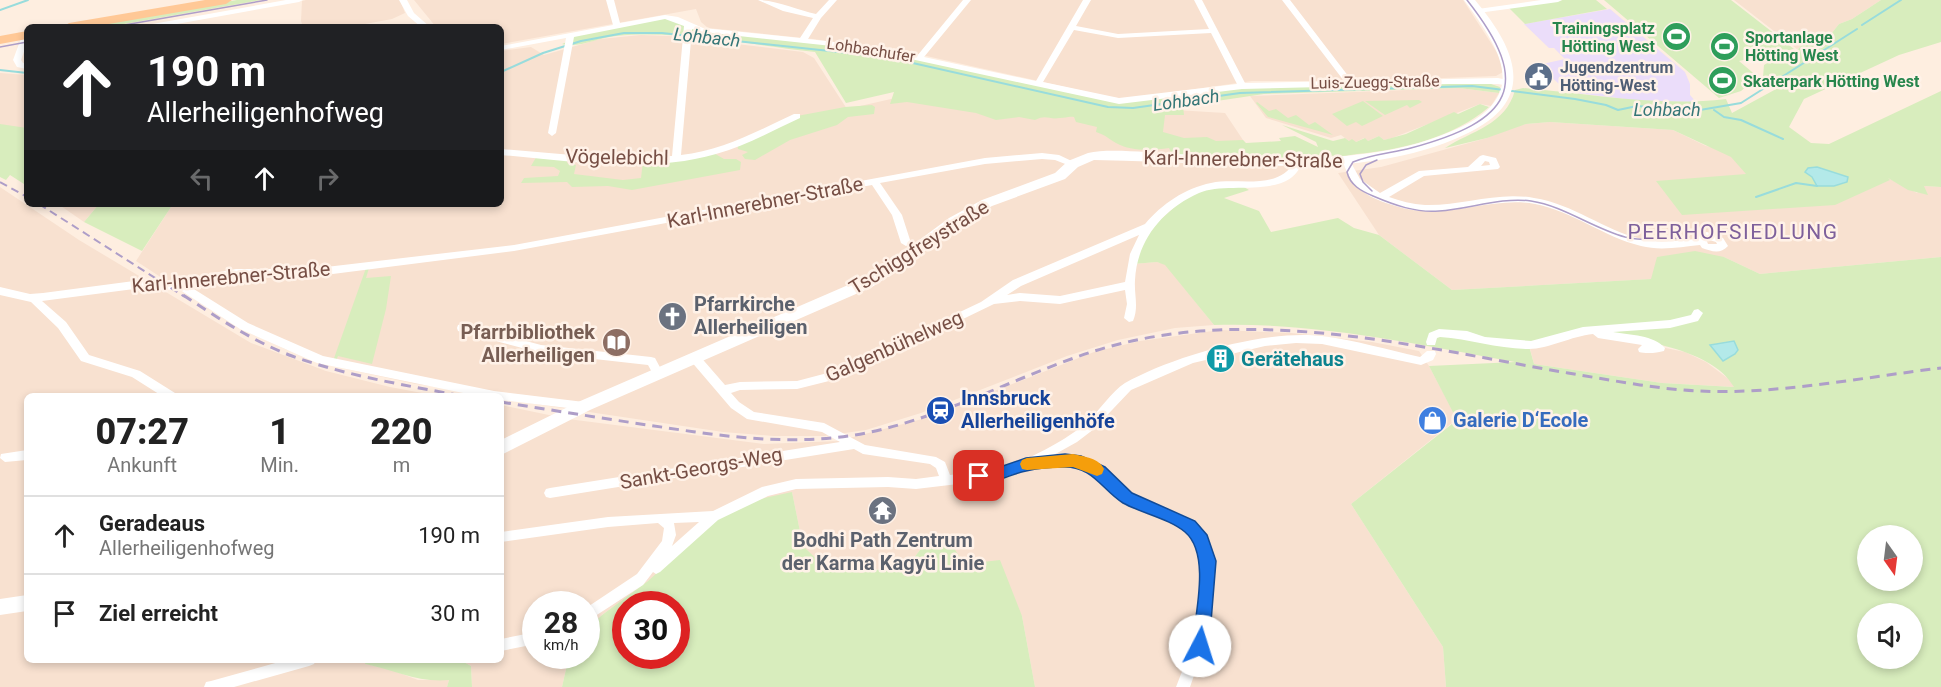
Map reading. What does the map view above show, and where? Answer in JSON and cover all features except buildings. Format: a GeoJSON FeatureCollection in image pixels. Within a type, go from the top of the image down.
{"type":"FeatureCollection","features":[{"type":"Feature","properties":{"kind":"main road"},"geometry":{"type":"LineString","coordinates":[[86,24],[226,0]]}},
{"type":"Feature","properties":{"kind":"main road"},"geometry":{"type":"LineString","coordinates":[[0,40],[24,35]]}},
{"type":"Feature","properties":{"kind":"street"},"geometry":{"type":"LineString","coordinates":[[164,24],[299,0]]}},
{"type":"Feature","properties":{"kind":"street"},"geometry":{"type":"LineString","coordinates":[[403,0],[411,14],[423,24]]}},
{"type":"Feature","properties":{"kind":"street"},"geometry":{"type":"LineString","coordinates":[[610,0],[617,26]]}},
{"type":"Feature","properties":{"kind":"street"},"geometry":{"type":"LineString","coordinates":[[762,0],[818,17]]}},
{"type":"Feature","properties":{"kind":"street"},"geometry":{"type":"LineString","coordinates":[[803,40],[833,0]]}},
{"type":"Feature","properties":{"kind":"street"},"geometry":{"type":"LineString","coordinates":[[919,58],[967,0]]}},
{"type":"Feature","properties":{"kind":"street"},"geometry":{"type":"LineString","coordinates":[[1038,84],[1087,0]]}},
{"type":"Feature","properties":{"kind":"street"},"geometry":{"type":"LineString","coordinates":[[1198,0],[1242,86]]}},
{"type":"Feature","properties":{"kind":"street"},"geometry":{"type":"LineString","coordinates":[[1286,0],[1349,82]]}},
{"type":"Feature","properties":{"kind":"street"},"geometry":{"type":"LineString","coordinates":[[1469,0],[1504,55],[1509,70],[1507,89]]}},
{"type":"Feature","properties":{"kind":"street"},"geometry":{"type":"LineString","coordinates":[[1478,11],[1558,0]]}},
{"type":"Feature","properties":{"kind":"street","name":"Lohbachufer"},"geometry":{"type":"LineString","coordinates":[[504,48],[569,41],[617,26],[665,17],[674,18],[686,32],[702,30],[869,48],[1119,101],[1242,86]]}},
{"type":"Feature","properties":{"kind":"street"},"geometry":{"type":"LineString","coordinates":[[1071,27],[1118,36],[1214,31]]}},
{"type":"Feature","properties":{"kind":"street"},"geometry":{"type":"LineString","coordinates":[[676,159],[686,32]]}},
{"type":"Feature","properties":{"kind":"street"},"geometry":{"type":"LineString","coordinates":[[24,41],[17,61],[24,65]]}},
{"type":"Feature","properties":{"kind":"street"},"geometry":{"type":"LineString","coordinates":[[552,133],[569,41]]}},
{"type":"Feature","properties":{"kind":"street","name":"Luis-Zuegg-Straße"},"geometry":{"type":"LineString","coordinates":[[1242,86],[1349,82],[1498,81],[1507,89]]}},
{"type":"Feature","properties":{"kind":"street","name":"Karl-Innerebner-Straße"},"geometry":{"type":"LineString","coordinates":[[0,291],[33,298],[134,285],[168,286],[236,273],[309,273],[450,257],[524,246],[962,164],[1042,156],[1073,164],[1091,156],[1298,162],[1346,161],[1401,152],[1455,136],[1490,115],[1507,89]]}},
{"type":"Feature","properties":{"kind":"street","name":"Vögelebichl"},"geometry":{"type":"LineString","coordinates":[[504,152],[621,160],[676,159],[720,149],[797,116]]}},
{"type":"Feature","properties":{"kind":"street"},"geometry":{"type":"LineString","coordinates":[[1346,161],[1361,185],[1381,197],[1410,207],[1434,209],[1504,199],[1526,199],[1554,206],[1641,243],[1701,242]]}},
{"type":"Feature","properties":{"kind":"street"},"geometry":{"type":"LineString","coordinates":[[1129,318],[1132,302],[1130,285],[1137,245],[1148,227],[1163,210],[1189,194],[1221,184],[1268,186],[1294,171],[1298,162]]}},
{"type":"Feature","properties":{"kind":"street","name":"Tschiggfreystraße"},"geometry":{"type":"LineString","coordinates":[[504,446],[584,406],[867,283],[908,257],[954,221],[987,203],[1060,176],[1073,164]]}},
{"type":"Feature","properties":{"kind":"street"},"geometry":{"type":"LineString","coordinates":[[1381,197],[1422,173],[1470,170]]}},
{"type":"Feature","properties":{"kind":"street"},"geometry":{"type":"LineString","coordinates":[[874,181],[897,215],[906,243]]}},
{"type":"Feature","properties":{"kind":"street","name":"Galgenbühelweg"},"geometry":{"type":"LineString","coordinates":[[724,390],[740,386],[797,385],[831,377],[909,342],[991,301],[1023,280],[1148,227]]}},
{"type":"Feature","properties":{"kind":"street"},"geometry":{"type":"LineString","coordinates":[[179,284],[244,326],[321,360],[484,393]]}},
{"type":"Feature","properties":{"kind":"street","name":"Galgenbühelweg"},"geometry":{"type":"LineString","coordinates":[[991,301],[1020,297],[1060,300],[1130,285]]}},
{"type":"Feature","properties":{"kind":"street"},"geometry":{"type":"LineString","coordinates":[[33,298],[62,326],[85,358],[136,374],[166,393]]}},
{"type":"Feature","properties":{"kind":"street"},"geometry":{"type":"LineString","coordinates":[[600,607],[639,581],[714,516],[749,497],[788,485],[916,483],[1000,474],[1026,464],[1072,439],[1090,426],[1128,387],[1179,363],[1208,354],[1275,340],[1311,339],[1429,352],[1433,336],[1439,333],[1467,335],[1485,341],[1531,345],[1583,331],[1670,324],[1694,318],[1698,313]]}},
{"type":"Feature","properties":{"kind":"street"},"geometry":{"type":"LineString","coordinates":[[462,328],[535,348],[651,361],[658,373]]}},
{"type":"Feature","properties":{"kind":"street"},"geometry":{"type":"LineString","coordinates":[[1583,331],[1648,342],[1660,348],[1643,349]]}},
{"type":"Feature","properties":{"kind":"street","name":"Sankt-Georgs-Weg"},"geometry":{"type":"LineString","coordinates":[[694,357],[735,405],[752,416],[824,428],[853,445],[872,451],[932,460],[941,465],[944,475]]}},
{"type":"Feature","properties":{"kind":"street"},"geometry":{"type":"LineString","coordinates":[[504,396],[584,406]]}},
{"type":"Feature","properties":{"kind":"street","name":"Sankt-Georgs-Weg"},"geometry":{"type":"LineString","coordinates":[[550,493],[853,445]]}},
{"type":"Feature","properties":{"kind":"street"},"geometry":{"type":"LineString","coordinates":[[6,456],[24,455]]}},
{"type":"Feature","properties":{"kind":"street"},"geometry":{"type":"LineString","coordinates":[[888,482],[1065,460],[1087,464],[1099,471],[1127,498],[1180,520],[1199,536],[1208,561],[1202,638],[1183,687]]}},
{"type":"Feature","properties":{"kind":"street"},"geometry":{"type":"LineString","coordinates":[[504,537],[608,522],[714,516]]}},
{"type":"Feature","properties":{"kind":"street"},"geometry":{"type":"LineString","coordinates":[[639,581],[669,539],[670,526],[660,518]]}},
{"type":"Feature","properties":{"kind":"street"},"geometry":{"type":"LineString","coordinates":[[0,607],[24,603]]}},
{"type":"Feature","properties":{"kind":"street"},"geometry":{"type":"LineString","coordinates":[[504,644],[522,641]]}},
{"type":"Feature","properties":{"kind":"street"},"geometry":{"type":"LineString","coordinates":[[211,687],[298,663]]}},
{"type":"Feature","properties":{"kind":"shaded area"},"geometry":{"type":"Polygon","coordinates":[[[400,0],[405,13],[392,19],[365,24],[302,24],[302,1],[400,0]]]}},
{"type":"Feature","properties":{"kind":"shaded area"},"geometry":{"type":"Polygon","coordinates":[[[414,0],[1463,0],[1499,56],[1503,72],[1496,76],[1365,81],[1252,81],[1125,99],[913,53],[708,28],[701,22],[696,9],[504,43],[504,24],[434,24],[414,0]]]}},
{"type":"Feature","properties":{"kind":"shaded area"},"geometry":{"type":"Polygon","coordinates":[[[1734,0],[1881,0],[1852,19],[1839,24],[1831,34],[1814,38],[1797,49],[1734,0]]]}},
{"type":"Feature","properties":{"kind":"shaded area"},"geometry":{"type":"Polygon","coordinates":[[[1610,9],[1685,72],[1690,84],[1690,95],[1696,102],[1642,101],[1568,92],[1538,65],[1565,59],[1554,48],[1549,48],[1524,24],[1610,9]]]}},
{"type":"Feature","properties":{"kind":"shaded area"},"geometry":{"type":"Polygon","coordinates":[[[641,35],[669,36],[803,52],[814,58],[847,109],[913,94],[1225,113],[1257,161],[1298,162],[1275,182],[1237,183],[1133,264],[1157,262],[1165,264],[1214,325],[1175,328],[1118,340],[1067,356],[921,413],[866,430],[824,436],[773,436],[723,432],[522,402],[504,397],[504,393],[480,393],[416,384],[346,369],[285,349],[237,327],[136,261],[171,207],[504,207],[504,51],[531,47],[544,55],[600,39],[641,35]]]}},
{"type":"Feature","properties":{"kind":"shaded area"},"geometry":{"type":"Polygon","coordinates":[[[0,73],[24,75],[24,140],[0,134],[0,73]]]}},
{"type":"Feature","properties":{"kind":"shaded area"},"geometry":{"type":"Polygon","coordinates":[[[1459,88],[1499,93],[1491,106],[1480,104],[1392,138],[1384,140],[1379,136],[1368,141],[1364,138],[1356,142],[1349,141],[1341,135],[1331,138],[1266,118],[1250,96],[1459,88]]]}},
{"type":"Feature","properties":{"kind":"shaded area"},"geometry":{"type":"Polygon","coordinates":[[[1550,122],[1673,130],[1706,146],[1884,176],[1917,193],[1924,186],[1941,187],[1941,257],[1760,274],[1724,257],[1652,279],[1452,290],[1379,235],[1338,173],[1381,167],[1487,138],[1517,125],[1550,122]]]}},
{"type":"Feature","properties":{"kind":"shaded area"},"geometry":{"type":"Polygon","coordinates":[[[0,187],[24,203],[24,207],[30,207],[79,240],[251,343],[326,371],[422,393],[24,393],[24,663],[365,663],[418,680],[449,680],[447,687],[0,687],[0,187]]]}},
{"type":"Feature","properties":{"kind":"shaded area"},"geometry":{"type":"Polygon","coordinates":[[[62,207],[96,207],[84,222],[62,207]]]}},
{"type":"Feature","properties":{"kind":"shaded area"},"geometry":{"type":"Polygon","coordinates":[[[1220,330],[1291,333],[1372,342],[1419,351],[1457,419],[1351,504],[1443,647],[1446,687],[1035,687],[1022,616],[964,564],[923,546],[910,563],[861,573],[824,566],[803,546],[792,492],[634,591],[612,591],[612,608],[600,617],[600,591],[522,591],[522,669],[566,669],[562,687],[472,687],[471,666],[466,663],[504,663],[504,406],[568,419],[764,444],[838,441],[926,418],[1094,352],[1140,341],[1220,330]]]}},
{"type":"Feature","properties":{"kind":"shaded area"},"geometry":{"type":"Polygon","coordinates":[[[1583,331],[1685,352],[1706,362],[1730,380],[1735,387],[1662,383],[1534,364],[1529,345],[1583,331]]]}},
{"type":"Feature","properties":{"kind":"green space"},"geometry":{"type":"Polygon","coordinates":[[[237,0],[261,0],[124,24],[99,24],[237,0]]]}},
{"type":"Feature","properties":{"kind":"green space"},"geometry":{"type":"Polygon","coordinates":[[[1563,0],[1596,0],[1607,9],[1525,24],[1509,8],[1563,0]]]}},
{"type":"Feature","properties":{"kind":"green space","name":"Sportanlage Hötting West"},"geometry":{"type":"Polygon","coordinates":[[[1604,0],[1731,0],[1794,49],[1739,61],[1758,77],[1741,91],[1719,98],[1604,0]]]}},
{"type":"Feature","properties":{"kind":"green space"},"geometry":{"type":"Polygon","coordinates":[[[1881,0],[1941,0],[1941,42],[1899,55],[1804,99],[1789,127],[1811,143],[1829,144],[1941,91],[1941,187],[1924,186],[1928,195],[1908,190],[1888,178],[1890,180],[1835,205],[1682,215],[1656,181],[1746,174],[1731,157],[1673,130],[1550,122],[1526,124],[1487,138],[1445,148],[1496,119],[1510,102],[1515,90],[1523,88],[1650,101],[1726,99],[1732,113],[1778,88],[1763,77],[1764,65],[1776,58],[1793,54],[1805,42],[1831,34],[1839,24],[1852,19],[1881,0]]]}},
{"type":"Feature","properties":{"kind":"green space"},"geometry":{"type":"Polygon","coordinates":[[[665,17],[702,30],[869,48],[1109,100],[1216,89],[1442,83],[1491,84],[1500,87],[1499,93],[1459,88],[1264,94],[1183,106],[1184,115],[1165,115],[1163,132],[1184,138],[1207,137],[1216,141],[1243,140],[1246,143],[1281,141],[1279,138],[1295,136],[1318,147],[1316,142],[1282,125],[1333,141],[1345,138],[1356,142],[1365,138],[1368,141],[1379,136],[1384,140],[1406,134],[1454,112],[1458,114],[1480,104],[1489,107],[1460,126],[1427,140],[1374,152],[1329,155],[1331,157],[1327,162],[1174,158],[1169,148],[1142,150],[1122,146],[1096,132],[1097,127],[1076,122],[1074,117],[1042,117],[1035,120],[1019,117],[996,120],[976,113],[907,102],[890,104],[894,92],[846,103],[815,52],[665,35],[616,36],[575,45],[562,44],[569,41],[570,36],[665,17]]]}},
{"type":"Feature","properties":{"kind":"green space"},"geometry":{"type":"Polygon","coordinates":[[[1419,100],[1422,102],[1410,108],[1407,105],[1385,115],[1365,101],[1419,100]]]}},
{"type":"Feature","properties":{"kind":"green space"},"geometry":{"type":"Polygon","coordinates":[[[1363,101],[1383,116],[1362,126],[1356,122],[1347,126],[1332,114],[1363,101]]]}},
{"type":"Feature","properties":{"kind":"green space"},"geometry":{"type":"Polygon","coordinates":[[[1257,102],[1269,111],[1276,109],[1288,118],[1296,115],[1309,125],[1315,122],[1333,135],[1268,117],[1257,102]]]}},
{"type":"Feature","properties":{"kind":"green space"},"geometry":{"type":"Polygon","coordinates":[[[872,105],[875,107],[874,114],[848,117],[837,125],[790,140],[755,160],[745,159],[742,155],[748,152],[738,149],[737,143],[797,116],[845,107],[872,105]]]}},
{"type":"Feature","properties":{"kind":"green space"},"geometry":{"type":"Polygon","coordinates":[[[0,124],[24,128],[24,184],[10,175],[6,180],[0,177],[0,124]]]}},
{"type":"Feature","properties":{"kind":"green space"},"geometry":{"type":"Polygon","coordinates":[[[712,152],[724,159],[736,159],[741,162],[740,170],[632,190],[608,186],[572,187],[567,182],[521,183],[524,178],[558,176],[560,171],[554,167],[531,166],[538,154],[568,157],[567,163],[576,165],[574,174],[623,180],[641,178],[643,161],[712,152]]]}},
{"type":"Feature","properties":{"kind":"green space"},"geometry":{"type":"Polygon","coordinates":[[[1237,183],[1249,190],[1224,198],[1259,211],[1271,232],[1338,218],[1354,228],[1379,235],[1452,290],[1651,279],[1657,257],[1695,251],[1724,257],[1760,274],[1941,257],[1941,687],[1446,687],[1443,647],[1351,504],[1457,420],[1429,366],[1515,362],[1328,331],[1252,325],[1214,325],[1165,265],[1157,262],[1133,264],[1142,236],[1189,194],[1237,183]],[[1583,331],[1529,346],[1534,364],[1662,383],[1734,387],[1722,373],[1706,362],[1687,353],[1644,341],[1583,331]]]}},
{"type":"Feature","properties":{"kind":"green space"},"geometry":{"type":"Polygon","coordinates":[[[96,207],[171,207],[142,251],[84,222],[96,207]]]}},
{"type":"Feature","properties":{"kind":"green space"},"geometry":{"type":"Polygon","coordinates":[[[366,268],[369,268],[366,278],[391,276],[386,309],[372,364],[338,356],[336,361],[333,361],[366,268]]]}},
{"type":"Feature","properties":{"kind":"green space"},"geometry":{"type":"Polygon","coordinates":[[[792,492],[803,546],[824,566],[861,573],[910,563],[923,546],[948,540],[965,564],[1000,560],[1022,616],[1035,687],[562,687],[566,669],[600,669],[600,617],[612,608],[612,669],[690,669],[690,591],[634,591],[717,519],[760,499],[792,492]]]}},
{"type":"Feature","properties":{"kind":"green space"},"geometry":{"type":"Polygon","coordinates":[[[466,663],[471,666],[472,687],[447,687],[449,680],[427,680],[365,664],[466,663]]]}},
{"type":"Feature","properties":{"kind":"water"},"geometry":{"type":"Polygon","coordinates":[[[1817,167],[1848,177],[1847,182],[1834,186],[1817,186],[1812,177],[1805,172],[1808,168],[1817,167]]]}},
{"type":"Feature","properties":{"kind":"water"},"geometry":{"type":"Polygon","coordinates":[[[1734,341],[1738,350],[1723,361],[1710,345],[1734,341]]]}},
{"type":"Feature","properties":{"kind":"waterway"},"geometry":{"type":"LineString","coordinates":[[0,10],[28,0]]}},
{"type":"Feature","properties":{"kind":"waterway","name":"Lohbach"},"geometry":{"type":"LineString","coordinates":[[1862,25],[1901,0]]}},
{"type":"Feature","properties":{"kind":"waterway","name":"Lohbach"},"geometry":{"type":"LineString","coordinates":[[504,71],[543,53],[581,41],[624,33],[662,33],[886,57],[1108,107],[1133,108],[1240,93],[1472,86],[1575,99],[1606,105],[1618,110],[1637,106],[1694,111],[1741,103],[1857,29]]}},
{"type":"Feature","properties":{"kind":"waterway","name":"Lohbach"},"geometry":{"type":"LineString","coordinates":[[0,70],[24,73]]}},
{"type":"Feature","properties":{"kind":"waterway"},"geometry":{"type":"LineString","coordinates":[[1714,110],[1724,117],[1741,120],[1783,139]]}},
{"type":"Feature","properties":{"kind":"waterway"},"geometry":{"type":"LineString","coordinates":[[1756,197],[1796,183],[1817,186]]}},
{"type":"Feature","properties":{"kind":"tram line"},"geometry":{"type":"LineString","coordinates":[[130,24],[267,0]]}},
{"type":"Feature","properties":{"kind":"tram line"},"geometry":{"type":"LineString","coordinates":[[1467,0],[1488,30],[1501,56],[1506,78],[1502,96],[1491,112],[1472,126],[1411,148],[1353,162],[1347,172],[1353,184],[1373,196],[1414,210],[1439,211],[1496,202],[1531,201],[1555,207],[1613,233],[1633,239],[1689,237]]}},
{"type":"Feature","properties":{"kind":"tram line"},"geometry":{"type":"LineString","coordinates":[[0,47],[24,43]]}},
{"type":"Feature","properties":{"kind":"tram line"},"geometry":{"type":"LineString","coordinates":[[1372,191],[1363,182],[1360,174],[1366,165],[1377,160]]}},
{"type":"Feature","properties":{"kind":"railway"},"geometry":{"type":"LineString","coordinates":[[0,182],[24,195]]}},
{"type":"Feature","properties":{"kind":"railway"},"geometry":{"type":"LineString","coordinates":[[44,207],[185,297]]}},
{"type":"Feature","properties":{"kind":"railway"},"geometry":{"type":"LineString","coordinates":[[183,295],[249,336],[292,356],[355,375],[446,393]]}},
{"type":"Feature","properties":{"kind":"railway"},"geometry":{"type":"LineString","coordinates":[[504,402],[718,435],[792,440],[842,437],[866,433],[919,418],[1091,352],[1163,335],[1218,330],[1262,330],[1350,336],[1633,384],[1699,391],[1728,392],[1789,388],[1941,368]]}},
{"type":"Feature","properties":{"kind":"slow traffic"},"geometry":{"type":"LineString","coordinates":[[1027,464],[1065,460],[1087,464],[1097,469]]}},
{"type":"Feature","properties":{"kind":"place","name":"Trainingsplatz Hötting West"},"geometry":{"type":"Point","coordinates":[1676,37]}},
{"type":"Feature","properties":{"kind":"place","name":"Sportanlage Hötting West"},"geometry":{"type":"Point","coordinates":[1724,46]}},
{"type":"Feature","properties":{"kind":"place","name":"Jugendzentrum Hötting-West"},"geometry":{"type":"Point","coordinates":[1539,76]}},
{"type":"Feature","properties":{"kind":"place","name":"Skaterpark Hötting West"},"geometry":{"type":"Point","coordinates":[1722,81]}},
{"type":"Feature","properties":{"kind":"place","name":"Pfarrkirche Allerheiligen"},"geometry":{"type":"Point","coordinates":[673,316]}},
{"type":"Feature","properties":{"kind":"place","name":"Pfarrbibliothek Allerheiligen"},"geometry":{"type":"Point","coordinates":[616,343]}},
{"type":"Feature","properties":{"kind":"place","name":"Gerätehaus"},"geometry":{"type":"Point","coordinates":[1220,359]}},
{"type":"Feature","properties":{"kind":"place","name":"Innsbruck Allerheiligenhöfe"},"geometry":{"type":"Point","coordinates":[940,410]}},
{"type":"Feature","properties":{"kind":"place","name":"Galerie D‘Ecole"},"geometry":{"type":"Point","coordinates":[1432,420]}},
{"type":"Feature","properties":{"kind":"place","name":"Bodhi Path Zentrum der Karma Kagyü Linie"},"geometry":{"type":"Point","coordinates":[883,510]}},
{"type":"Feature","properties":{"kind":"district","name":"PEERHOFSIEDLUNG"},"geometry":{"type":"Point","coordinates":[1733,232]}},
{"type":"Feature","properties":{"kind":"route"},"geometry":{"type":"LineString","coordinates":[[979,476],[1000,474],[1026,464],[1065,460],[1081,462],[1093,466],[1127,498],[1190,526],[1201,540],[1208,561],[1200,646]]}}]}
